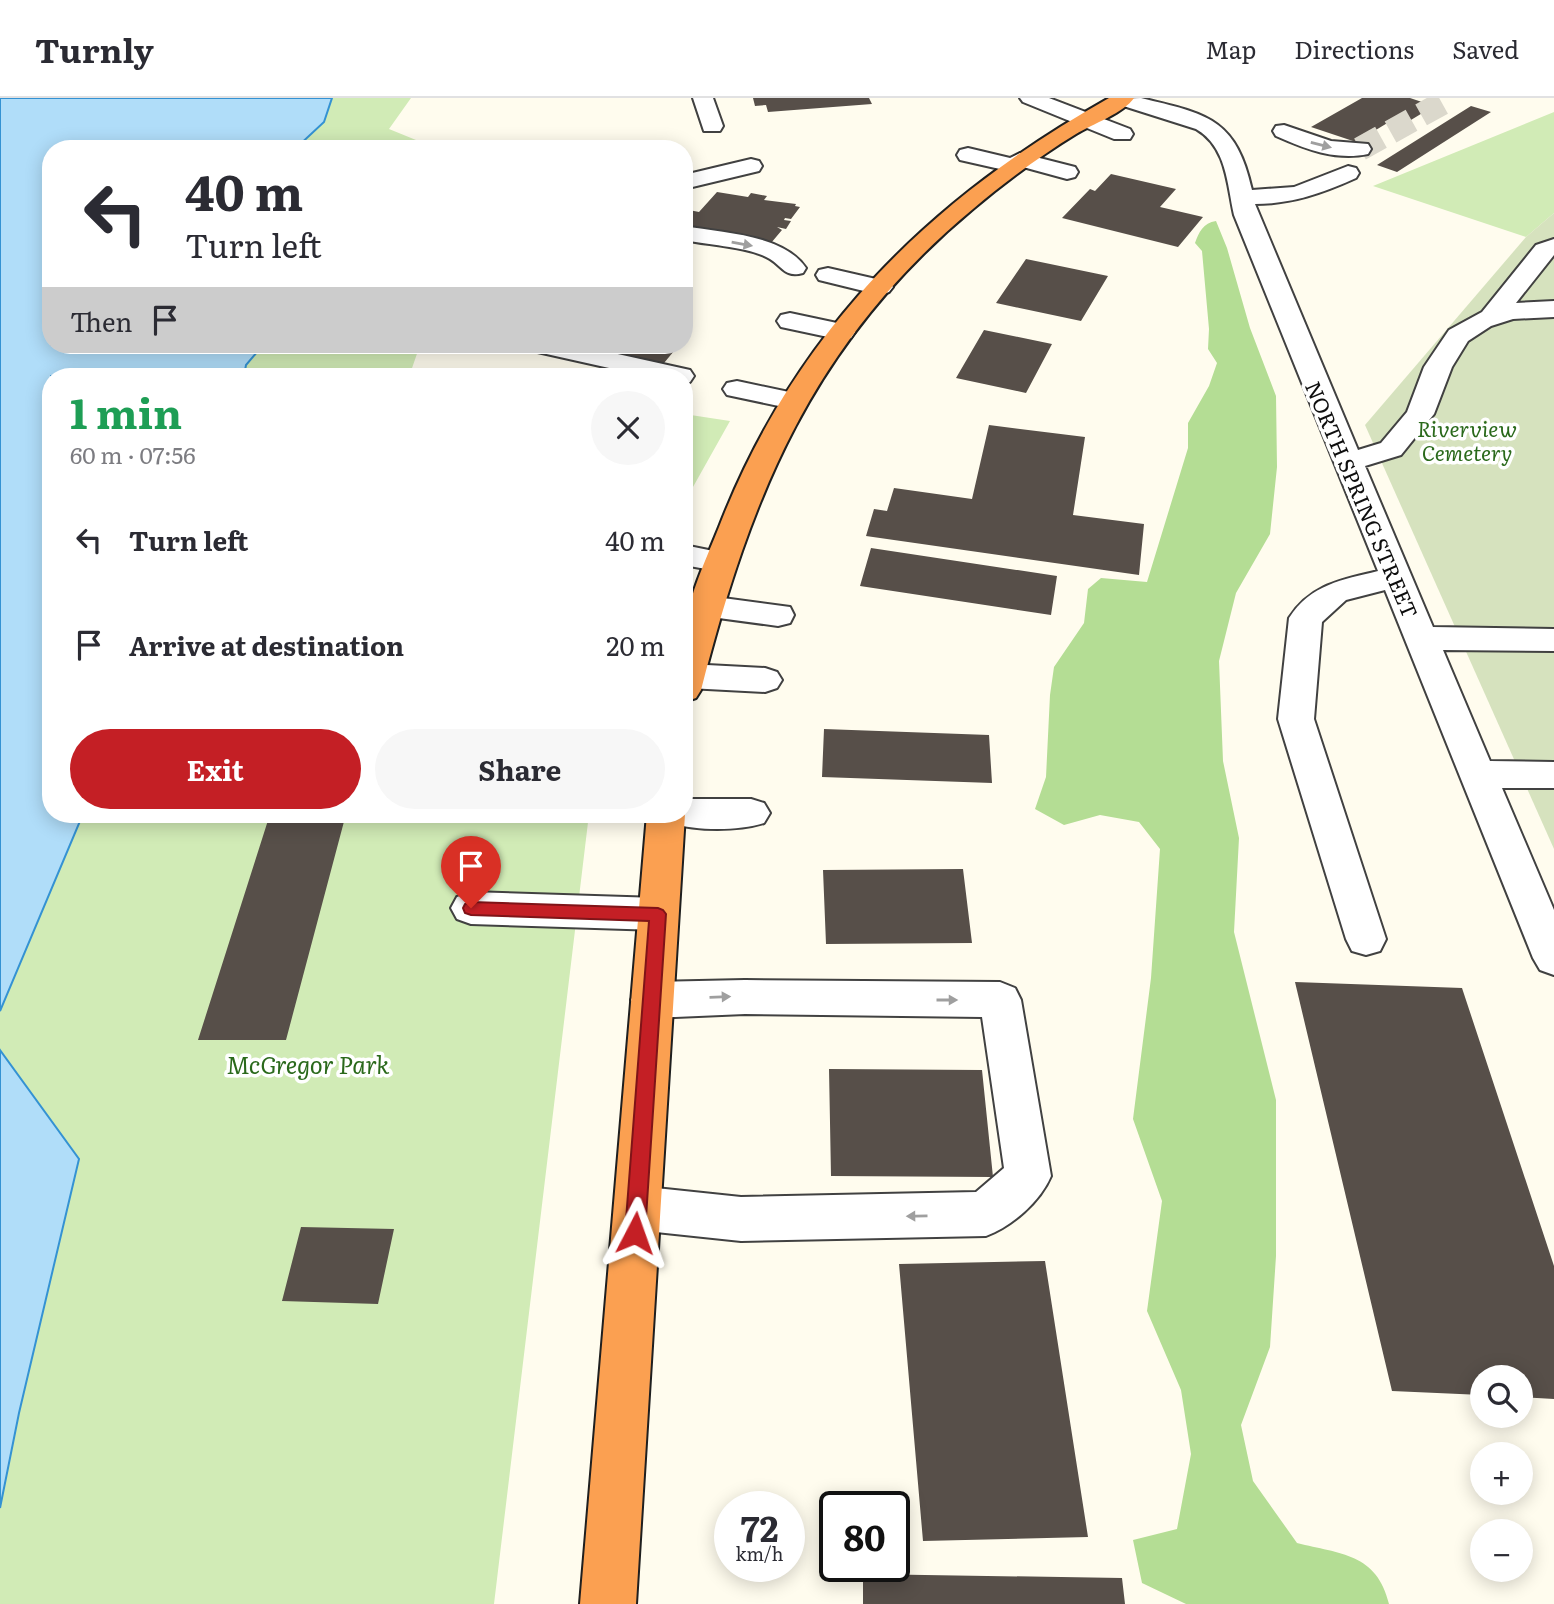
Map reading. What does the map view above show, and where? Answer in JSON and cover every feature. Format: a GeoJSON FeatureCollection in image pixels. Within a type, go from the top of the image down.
{"type":"FeatureCollection","features":[{"type":"Feature","properties":{"kind":"highway"},"geometry":{"type":"LineString","coordinates":[[693,659],[722,562],[765,455],[793,401],[842,332],[880,287],[951,214],[1017,163],[1123,99]]}},
{"type":"Feature","properties":{"kind":"highway"},"geometry":{"type":"LineString","coordinates":[[608,1604],[665,823]]}},
{"type":"Feature","properties":{"kind":"street"},"geometry":{"type":"LineString","coordinates":[[703,98],[712,126]]}},
{"type":"Feature","properties":{"kind":"street"},"geometry":{"type":"LineString","coordinates":[[1030,98],[1122,134]]}},
{"type":"Feature","properties":{"kind":"street","name":"NORTH SPRING STREET"},"geometry":{"type":"LineString","coordinates":[[1123,99],[1200,123],[1221,135],[1229,151],[1246,215],[1554,958]]}},
{"type":"Feature","properties":{"kind":"street"},"geometry":{"type":"LineString","coordinates":[[1284,131],[1323,146],[1350,151],[1360,149]]}},
{"type":"Feature","properties":{"kind":"street"},"geometry":{"type":"LineString","coordinates":[[968,155],[1067,172]]}},
{"type":"Feature","properties":{"kind":"street"},"geometry":{"type":"LineString","coordinates":[[693,180],[751,166]]}},
{"type":"Feature","properties":{"kind":"street"},"geometry":{"type":"LineString","coordinates":[[1241,197],[1278,198],[1301,195],[1349,173]]}},
{"type":"Feature","properties":{"kind":"street"},"geometry":{"type":"LineString","coordinates":[[693,235],[763,248],[779,254],[794,268]]}},
{"type":"Feature","properties":{"kind":"street"},"geometry":{"type":"LineString","coordinates":[[1491,317],[1545,250],[1554,246]]}},
{"type":"Feature","properties":{"kind":"street"},"geometry":{"type":"LineString","coordinates":[[828,275],[880,287]]}},
{"type":"Feature","properties":{"kind":"street"},"geometry":{"type":"LineString","coordinates":[[1348,462],[1391,449],[1420,414],[1438,367],[1458,336],[1491,317],[1511,311],[1554,309]]}},
{"type":"Feature","properties":{"kind":"street"},"geometry":{"type":"LineString","coordinates":[[790,321],[842,332]]}},
{"type":"Feature","properties":{"kind":"street"},"geometry":{"type":"LineString","coordinates":[[580,354],[640,368]]}},
{"type":"Feature","properties":{"kind":"street"},"geometry":{"type":"LineString","coordinates":[[737,389],[793,401]]}},
{"type":"Feature","properties":{"kind":"street"},"geometry":{"type":"LineString","coordinates":[[693,557],[722,562]]}},
{"type":"Feature","properties":{"kind":"street"},"geometry":{"type":"LineString","coordinates":[[1366,939],[1296,719],[1306,618],[1335,592],[1396,577]]}},
{"type":"Feature","properties":{"kind":"street"},"geometry":{"type":"LineString","coordinates":[[708,607],[778,615]]}},
{"type":"Feature","properties":{"kind":"street"},"geometry":{"type":"LineString","coordinates":[[1421,638],[1554,640]]}},
{"type":"Feature","properties":{"kind":"street"},"geometry":{"type":"LineString","coordinates":[[693,683],[765,680]]}},
{"type":"Feature","properties":{"kind":"street"},"geometry":{"type":"LineString","coordinates":[[1478,774],[1554,775]]}},
{"type":"Feature","properties":{"kind":"street"},"geometry":{"type":"LineString","coordinates":[[693,813],[751,813]]}},
{"type":"Feature","properties":{"kind":"street"},"geometry":{"type":"LineString","coordinates":[[471,908],[658,914]]}},
{"type":"Feature","properties":{"kind":"street"},"geometry":{"type":"LineString","coordinates":[[636,1208],[741,1219],[986,1214],[1028,1177],[1000,1000],[745,997],[652,1000]]}},
{"type":"Feature","properties":{"kind":"green space"},"geometry":{"type":"Polygon","coordinates":[[[332,98],[411,98],[389,129],[416,140],[305,140],[324,122],[332,98]]]}},
{"type":"Feature","properties":{"kind":"green space"},"geometry":{"type":"Polygon","coordinates":[[[1554,112],[1554,213],[1526,237],[1373,186],[1554,112]]]}},
{"type":"Feature","properties":{"kind":"green space","name":"Riverview Cemetery"},"geometry":{"type":"Polygon","coordinates":[[[1554,213],[1554,849],[1365,425],[1526,237],[1554,213]]]}},
{"type":"Feature","properties":{"kind":"green space"},"geometry":{"type":"Polygon","coordinates":[[[1216,221],[1227,248],[1250,328],[1276,396],[1277,467],[1270,534],[1236,593],[1219,661],[1223,761],[1239,838],[1234,932],[1276,1100],[1276,1256],[1270,1347],[1241,1425],[1253,1481],[1297,1543],[1355,1558],[1366,1565],[1376,1574],[1389,1604],[1186,1604],[1142,1583],[1133,1540],[1177,1529],[1191,1454],[1181,1390],[1147,1311],[1162,1201],[1133,1119],[1151,978],[1160,849],[1139,822],[1100,815],[1064,825],[1035,809],[1046,777],[1054,667],[1084,623],[1088,589],[1101,578],[1147,582],[1188,448],[1188,423],[1209,386],[1217,363],[1208,349],[1209,329],[1202,251],[1195,243],[1202,229],[1216,221]]]}},
{"type":"Feature","properties":{"kind":"green space"},"geometry":{"type":"Polygon","coordinates":[[[256,354],[417,354],[412,368],[246,366],[256,354]]]}},
{"type":"Feature","properties":{"kind":"green space"},"geometry":{"type":"Polygon","coordinates":[[[693,415],[730,421],[693,487],[693,415]]]}},
{"type":"Feature","properties":{"kind":"green space","name":"McGregor Park"},"geometry":{"type":"Polygon","coordinates":[[[79,823],[588,823],[494,1604],[0,1604],[0,1508],[19,1413],[79,1160],[0,1050],[0,1011],[79,823]]]}},
{"type":"Feature","properties":{"kind":"water"},"geometry":{"type":"Polygon","coordinates":[[[0,98],[332,98],[324,122],[305,140],[42,140],[42,354],[255,354],[245,368],[42,368],[42,823],[79,823],[0,1011],[0,98]]]}},
{"type":"Feature","properties":{"kind":"water"},"geometry":{"type":"Polygon","coordinates":[[[0,1050],[79,1159],[19,1413],[0,1508],[0,1050]]]}},
{"type":"Feature","properties":{"kind":"building"},"geometry":{"type":"Polygon","coordinates":[[[753,98],[869,98],[872,104],[768,112],[766,105],[755,106],[753,98]]]}},
{"type":"Feature","properties":{"kind":"building"},"geometry":{"type":"Polygon","coordinates":[[[1362,98],[1410,98],[1434,106],[1401,126],[1389,122],[1356,142],[1311,127],[1362,98]]]}},
{"type":"Feature","properties":{"kind":"building"},"geometry":{"type":"Polygon","coordinates":[[[1471,106],[1491,112],[1397,172],[1377,165],[1471,106]]]}},
{"type":"Feature","properties":{"kind":"building"},"geometry":{"type":"Polygon","coordinates":[[[1111,174],[1176,189],[1160,207],[1203,217],[1178,247],[1062,218],[1090,189],[1095,191],[1111,174]]]}},
{"type":"Feature","properties":{"kind":"building"},"geometry":{"type":"Polygon","coordinates":[[[717,192],[748,197],[751,193],[767,196],[764,200],[796,204],[795,206],[800,207],[791,219],[785,218],[784,220],[791,221],[786,229],[777,227],[782,230],[771,243],[693,231],[693,211],[699,212],[717,192]]]}},
{"type":"Feature","properties":{"kind":"building"},"geometry":{"type":"Polygon","coordinates":[[[1026,259],[1108,276],[1081,321],[996,303],[1026,259]]]}},
{"type":"Feature","properties":{"kind":"building"},"geometry":{"type":"Polygon","coordinates":[[[984,330],[1052,344],[1026,393],[956,378],[984,330]]]}},
{"type":"Feature","properties":{"kind":"building"},"geometry":{"type":"Polygon","coordinates":[[[615,354],[672,354],[664,363],[615,354]]]}},
{"type":"Feature","properties":{"kind":"building"},"geometry":{"type":"Polygon","coordinates":[[[989,425],[1085,437],[1073,515],[1144,524],[1139,575],[866,536],[874,509],[887,511],[894,488],[972,499],[989,425]]]}},
{"type":"Feature","properties":{"kind":"building"},"geometry":{"type":"Polygon","coordinates":[[[871,548],[1057,576],[1051,615],[860,586],[871,548]]]}},
{"type":"Feature","properties":{"kind":"building"},"geometry":{"type":"Polygon","coordinates":[[[824,729],[989,735],[992,783],[822,777],[824,729]]]}},
{"type":"Feature","properties":{"kind":"building"},"geometry":{"type":"Polygon","coordinates":[[[267,823],[344,823],[286,1040],[198,1040],[267,823]]]}},
{"type":"Feature","properties":{"kind":"building"},"geometry":{"type":"Polygon","coordinates":[[[963,869],[972,943],[826,944],[823,870],[963,869]]]}},
{"type":"Feature","properties":{"kind":"building"},"geometry":{"type":"Polygon","coordinates":[[[1295,982],[1462,988],[1554,1266],[1554,1399],[1533,1398],[1533,1365],[1470,1365],[1470,1394],[1392,1391],[1295,982]]]}},
{"type":"Feature","properties":{"kind":"building"},"geometry":{"type":"Polygon","coordinates":[[[829,1069],[982,1070],[993,1177],[831,1176],[829,1069]]]}},
{"type":"Feature","properties":{"kind":"building"},"geometry":{"type":"Polygon","coordinates":[[[301,1227],[394,1229],[378,1304],[282,1301],[301,1227]]]}},
{"type":"Feature","properties":{"kind":"building"},"geometry":{"type":"Polygon","coordinates":[[[1045,1261],[1088,1537],[923,1541],[899,1264],[1045,1261]]]}},
{"type":"Feature","properties":{"kind":"building"},"geometry":{"type":"Polygon","coordinates":[[[910,1575],[1122,1578],[1125,1604],[863,1604],[863,1582],[910,1582],[910,1575]]]}},
{"type":"Feature","properties":{"kind":"tunnel"},"geometry":{"type":"LineString","coordinates":[[1360,149],[1446,101]]}},
{"type":"Feature","properties":{"kind":"route"},"geometry":{"type":"LineString","coordinates":[[471,908],[658,914],[635,1233]]}}]}
